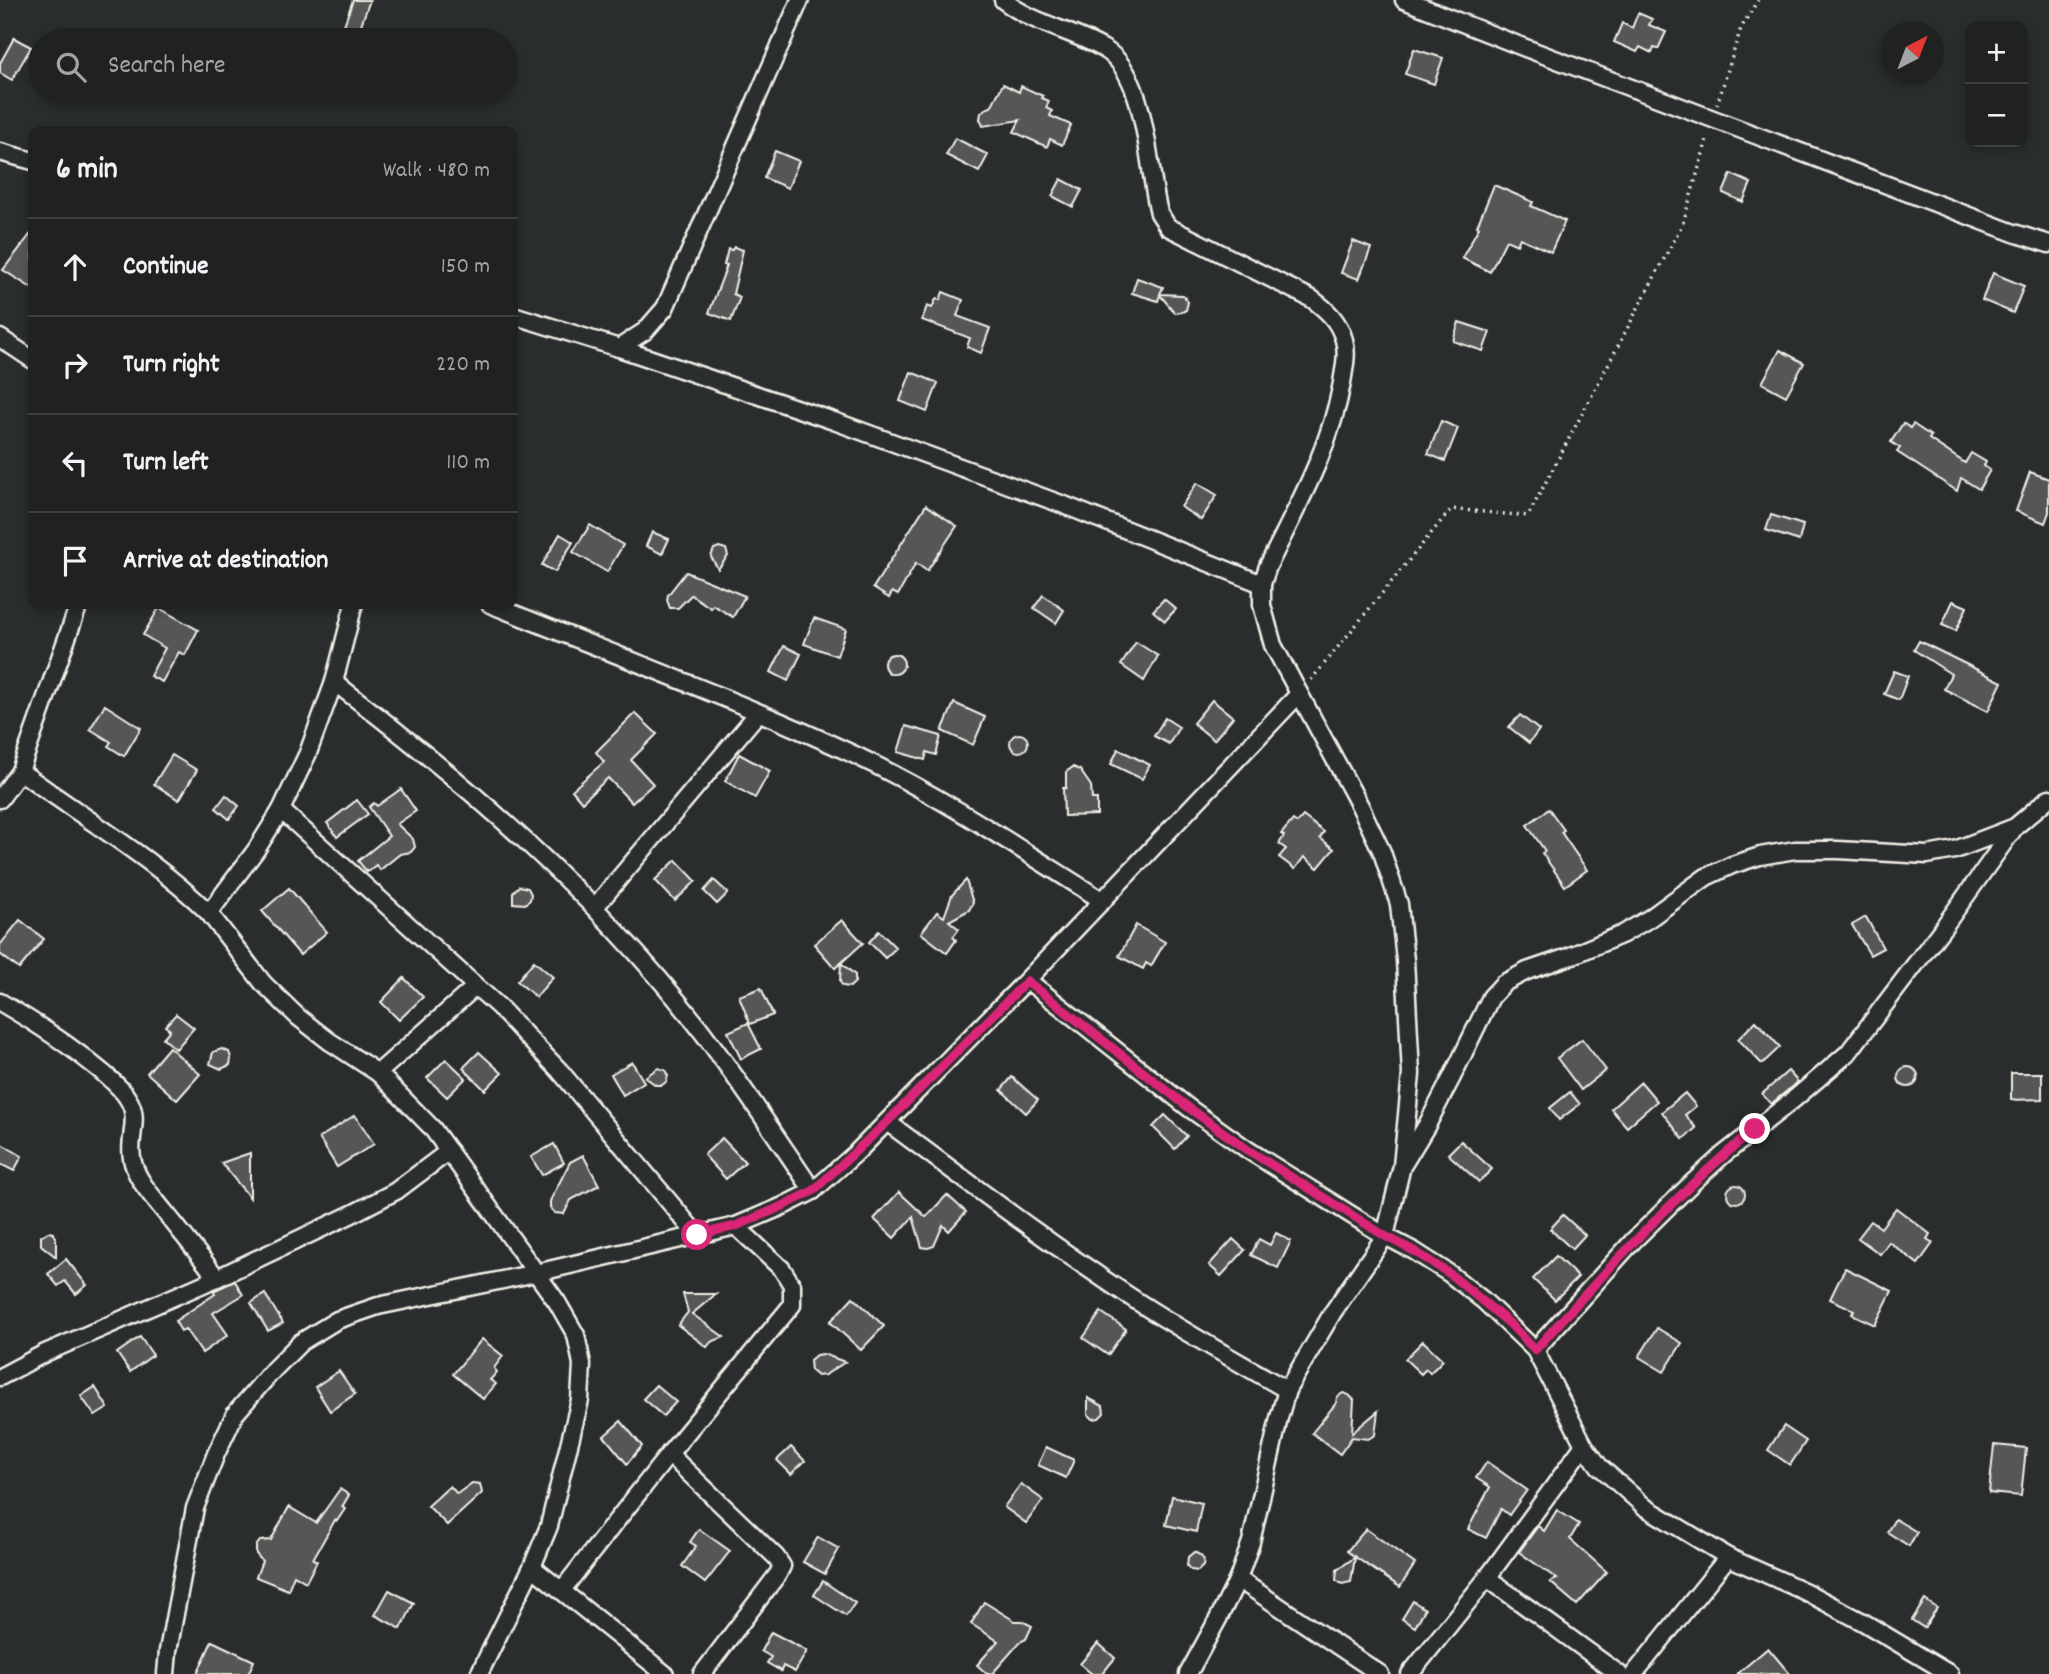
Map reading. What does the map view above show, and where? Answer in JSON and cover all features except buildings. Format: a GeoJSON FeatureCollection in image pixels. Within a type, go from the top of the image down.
{"type":"FeatureCollection","features":[{"type":"Feature","properties":{"kind":"street"},"geometry":{"type":"LineString","coordinates":[[619,348],[645,331],[665,308],[800,0]]}},
{"type":"Feature","properties":{"kind":"street"},"geometry":{"type":"LineString","coordinates":[[1003,0],[1025,15],[1106,50],[1122,65],[1133,83],[1159,213],[1168,227],[1312,299],[1329,311],[1345,342],[1345,365],[1332,425],[1319,461],[1268,566],[1262,584],[1262,605],[1273,645],[1360,806],[1382,852],[1399,904],[1405,960],[1410,1074],[1402,1166],[1385,1236],[1333,1312],[1287,1390],[1251,1542],[1238,1579],[1219,1619],[1188,1674]]}},
{"type":"Feature","properties":{"kind":"street"},"geometry":{"type":"LineString","coordinates":[[1404,0],[1913,196],[2049,244]]}},
{"type":"Feature","properties":{"kind":"street"},"geometry":{"type":"LineString","coordinates":[[0,152],[28,160]]}},
{"type":"Feature","properties":{"kind":"street"},"geometry":{"type":"LineString","coordinates":[[518,317],[831,420],[1064,505],[1262,584]]}},
{"type":"Feature","properties":{"kind":"street"},"geometry":{"type":"LineString","coordinates":[[0,338],[28,357]]}},
{"type":"Feature","properties":{"kind":"street"},"geometry":{"type":"LineString","coordinates":[[0,799],[20,771],[77,609]]}},
{"type":"Feature","properties":{"kind":"street"},"geometry":{"type":"LineString","coordinates":[[209,913],[257,849],[281,810],[308,753],[334,682],[353,609]]}},
{"type":"Feature","properties":{"kind":"street"},"geometry":{"type":"LineString","coordinates":[[502,609],[758,713],[858,757],[928,793],[1103,901]]}},
{"type":"Feature","properties":{"kind":"street"},"geometry":{"type":"LineString","coordinates":[[334,682],[414,743],[531,845],[595,907],[697,1025],[813,1191]]}},
{"type":"Feature","properties":{"kind":"street"},"geometry":{"type":"LineString","coordinates":[[166,1674],[195,1508],[216,1454],[235,1414],[301,1342],[337,1320],[378,1306],[536,1273],[736,1226],[813,1191],[887,1122],[1027,981],[1298,695]]}},
{"type":"Feature","properties":{"kind":"street"},"geometry":{"type":"LineString","coordinates":[[595,907],[758,713]]}},
{"type":"Feature","properties":{"kind":"street"},"geometry":{"type":"LineString","coordinates":[[20,771],[185,889],[209,913],[263,983],[298,1017],[378,1073],[425,1121],[449,1151],[557,1302],[576,1335],[582,1364],[580,1400],[549,1526],[532,1567],[479,1674]]}},
{"type":"Feature","properties":{"kind":"street"},"geometry":{"type":"LineString","coordinates":[[1535,1350],[1633,1241],[1691,1184],[1848,1053],[2015,827],[2049,798]]}},
{"type":"Feature","properties":{"kind":"street"},"geometry":{"type":"LineString","coordinates":[[281,810],[499,1007],[559,1070],[697,1235]]}},
{"type":"Feature","properties":{"kind":"street"},"geometry":{"type":"LineString","coordinates":[[1402,1166],[1427,1125],[1491,997],[1504,983],[1527,971],[1623,934],[1706,877],[1760,856],[1795,850],[1927,855],[1955,850],[2015,827]]}},
{"type":"Feature","properties":{"kind":"street"},"geometry":{"type":"LineString","coordinates":[[1027,981],[1189,1108],[1248,1150],[1450,1274],[1509,1323],[1535,1350],[1584,1446],[1599,1466],[1645,1507],[1728,1557],[1806,1592],[1863,1622],[1950,1674]]}},
{"type":"Feature","properties":{"kind":"street"},"geometry":{"type":"LineString","coordinates":[[378,1073],[475,987]]}},
{"type":"Feature","properties":{"kind":"street"},"geometry":{"type":"LineString","coordinates":[[0,1002],[55,1036],[83,1057],[128,1098],[134,1111],[130,1157],[135,1171],[217,1278]]}},
{"type":"Feature","properties":{"kind":"street"},"geometry":{"type":"LineString","coordinates":[[887,1122],[1127,1295],[1287,1390]]}},
{"type":"Feature","properties":{"kind":"street"},"geometry":{"type":"LineString","coordinates":[[0,1377],[45,1353],[282,1248],[396,1191],[449,1151]]}},
{"type":"Feature","properties":{"kind":"street"},"geometry":{"type":"LineString","coordinates":[[562,1590],[669,1454],[792,1305],[792,1285],[782,1269],[736,1226]]}},
{"type":"Feature","properties":{"kind":"street"},"geometry":{"type":"LineString","coordinates":[[1410,1674],[1487,1578],[1584,1446]]}},
{"type":"Feature","properties":{"kind":"street"},"geometry":{"type":"LineString","coordinates":[[669,1454],[776,1556],[782,1566],[702,1674]]}},
{"type":"Feature","properties":{"kind":"street"},"geometry":{"type":"LineString","coordinates":[[1634,1674],[1728,1557]]}},
{"type":"Feature","properties":{"kind":"street"},"geometry":{"type":"LineString","coordinates":[[532,1567],[665,1674]]}},
{"type":"Feature","properties":{"kind":"street"},"geometry":{"type":"LineString","coordinates":[[1487,1578],[1619,1674]]}},
{"type":"Feature","properties":{"kind":"street"},"geometry":{"type":"LineString","coordinates":[[1238,1579],[1380,1674]]}},
{"type":"Feature","properties":{"kind":"path"},"geometry":{"type":"LineString","coordinates":[[1298,695],[1451,509],[1528,516],[1683,223],[1741,28],[1758,0]]}},
{"type":"Feature","properties":{"kind":"route"},"geometry":{"type":"LineString","coordinates":[[697,1235],[736,1226],[813,1191],[856,1153],[1027,981],[1189,1108],[1248,1150],[1450,1274],[1509,1323],[1535,1350],[1633,1241],[1691,1184],[1755,1129]]}}]}
